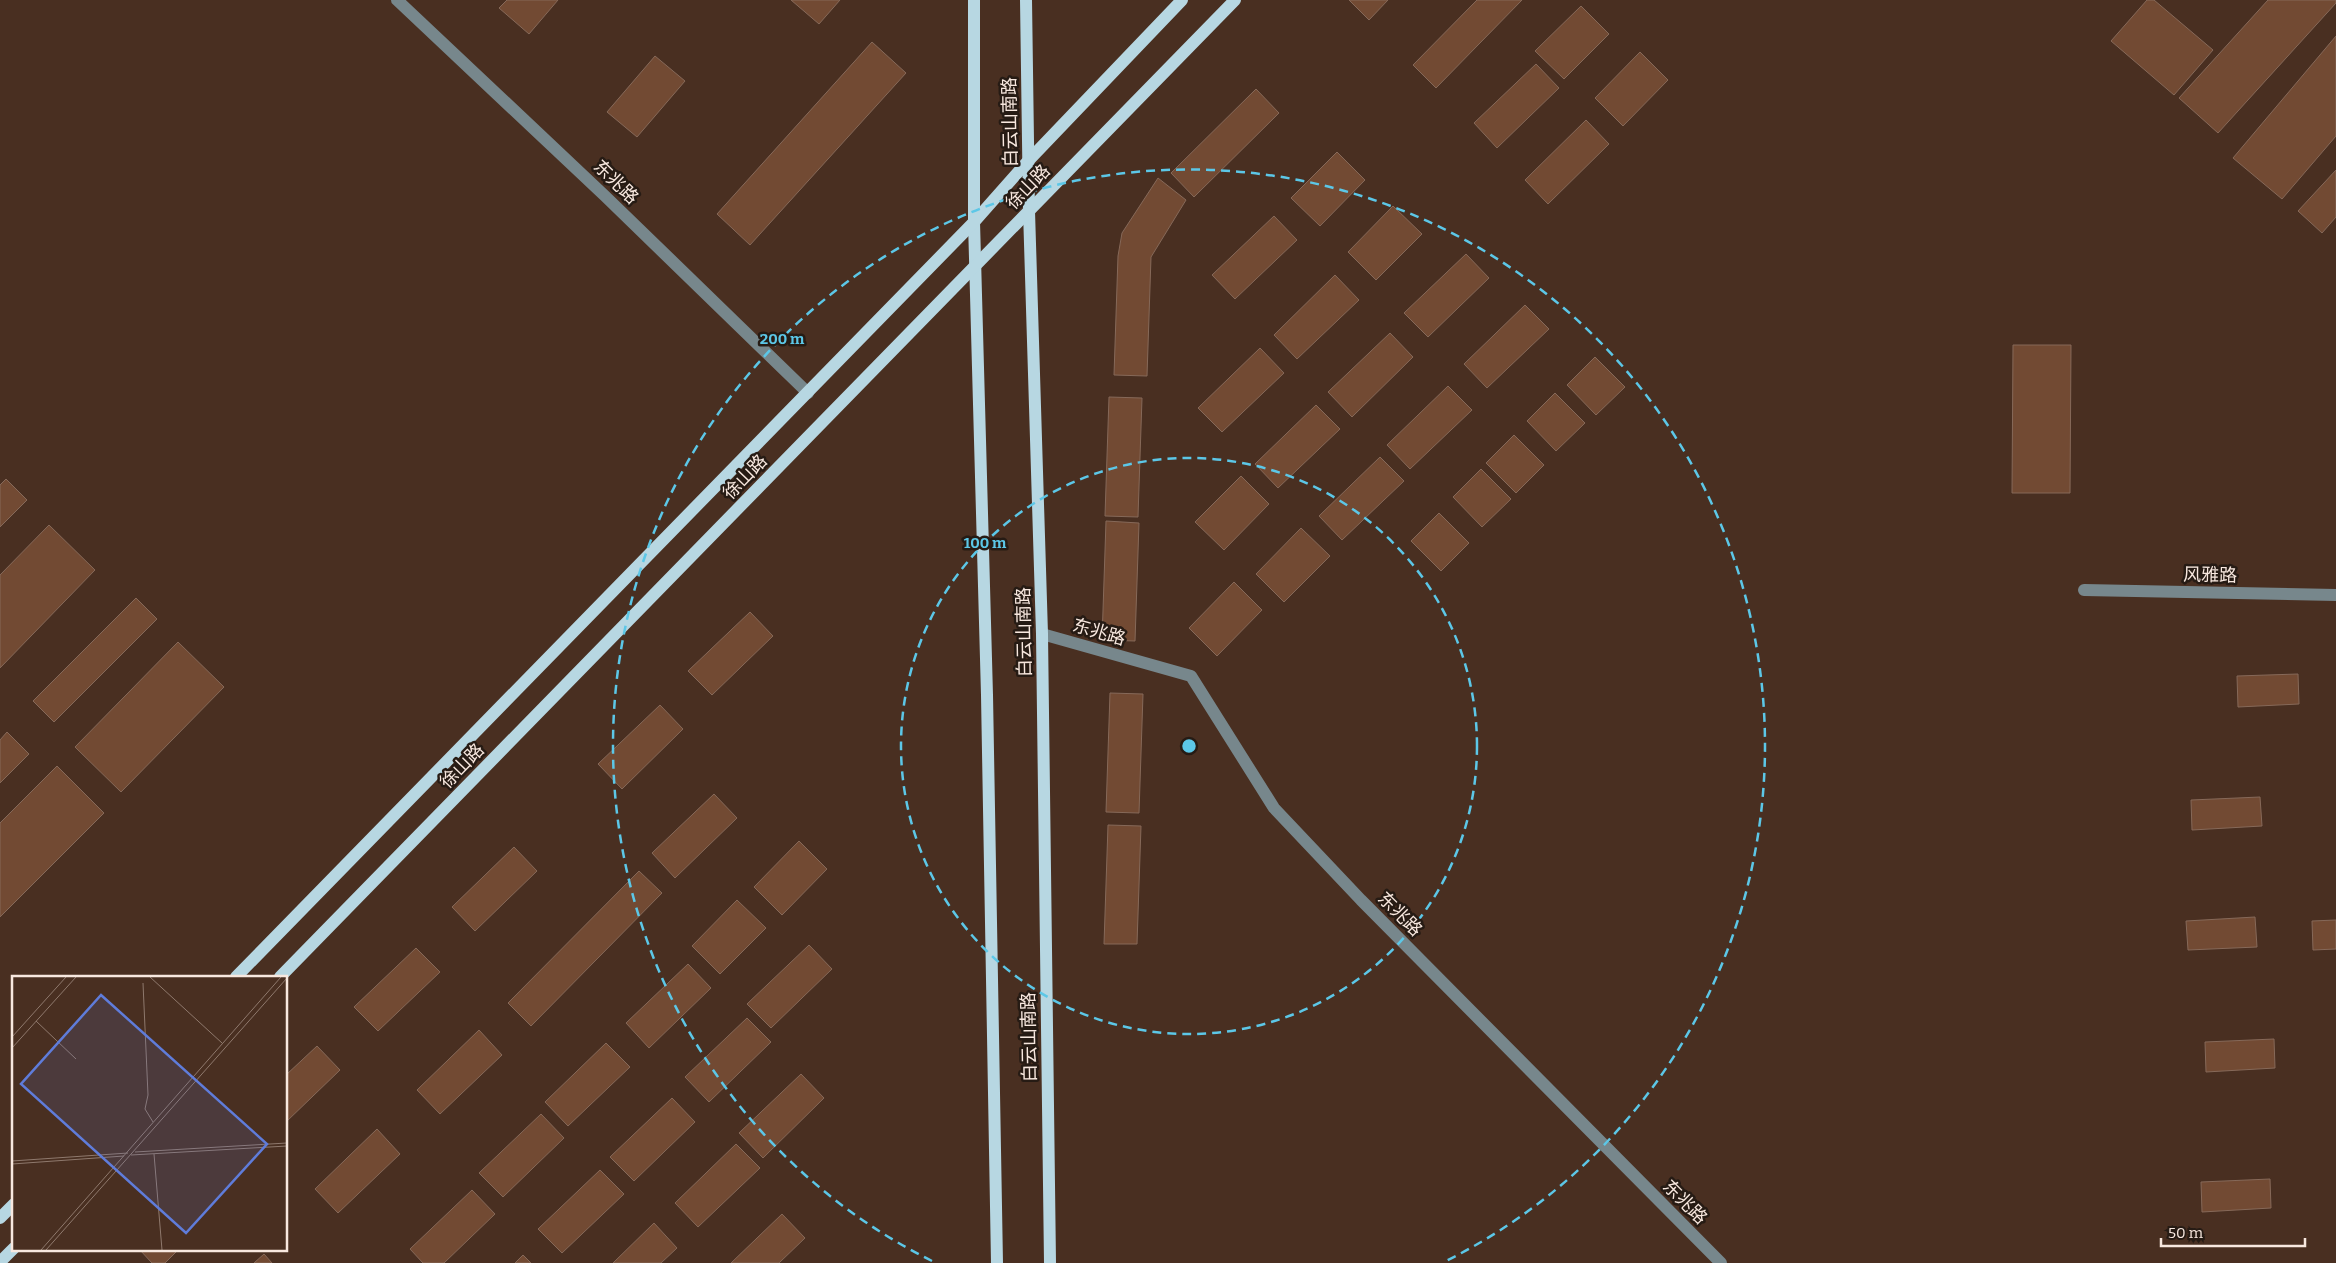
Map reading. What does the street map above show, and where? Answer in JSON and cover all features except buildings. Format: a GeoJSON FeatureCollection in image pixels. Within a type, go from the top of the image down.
{"type":"FeatureCollection","features":[{"type":"Feature","properties":{"kind":"main road","name":"白云山南路"},"geometry":{"type":"LineString","coordinates":[[974,0],[974,222],[987,694],[997,1263]]}},
{"type":"Feature","properties":{"kind":"main road","name":"白云山南路"},"geometry":{"type":"LineString","coordinates":[[1026,0],[1029,211],[1042,634],[1050,1263]]}},
{"type":"Feature","properties":{"kind":"main road","name":"徐山路"},"geometry":{"type":"LineString","coordinates":[[237,976],[974,222],[1028,161],[1182,0]]}},
{"type":"Feature","properties":{"kind":"main road","name":"徐山路"},"geometry":{"type":"LineString","coordinates":[[281,976],[1235,0]]}},
{"type":"Feature","properties":{"kind":"main road"},"geometry":{"type":"LineString","coordinates":[[0,1218],[12,1206]]}},
{"type":"Feature","properties":{"kind":"main road"},"geometry":{"type":"LineString","coordinates":[[0,1262],[12,1250]]}},
{"type":"Feature","properties":{"kind":"street","name":"东兆路"},"geometry":{"type":"LineString","coordinates":[[397,0],[605,196],[808,393]]}},
{"type":"Feature","properties":{"kind":"street","name":"风雅路"},"geometry":{"type":"LineString","coordinates":[[2084,590],[2336,595]]}},
{"type":"Feature","properties":{"kind":"street","name":"东兆路"},"geometry":{"type":"LineString","coordinates":[[1042,634],[1192,676],[1274,808],[1361,900],[1721,1263]]}}]}
